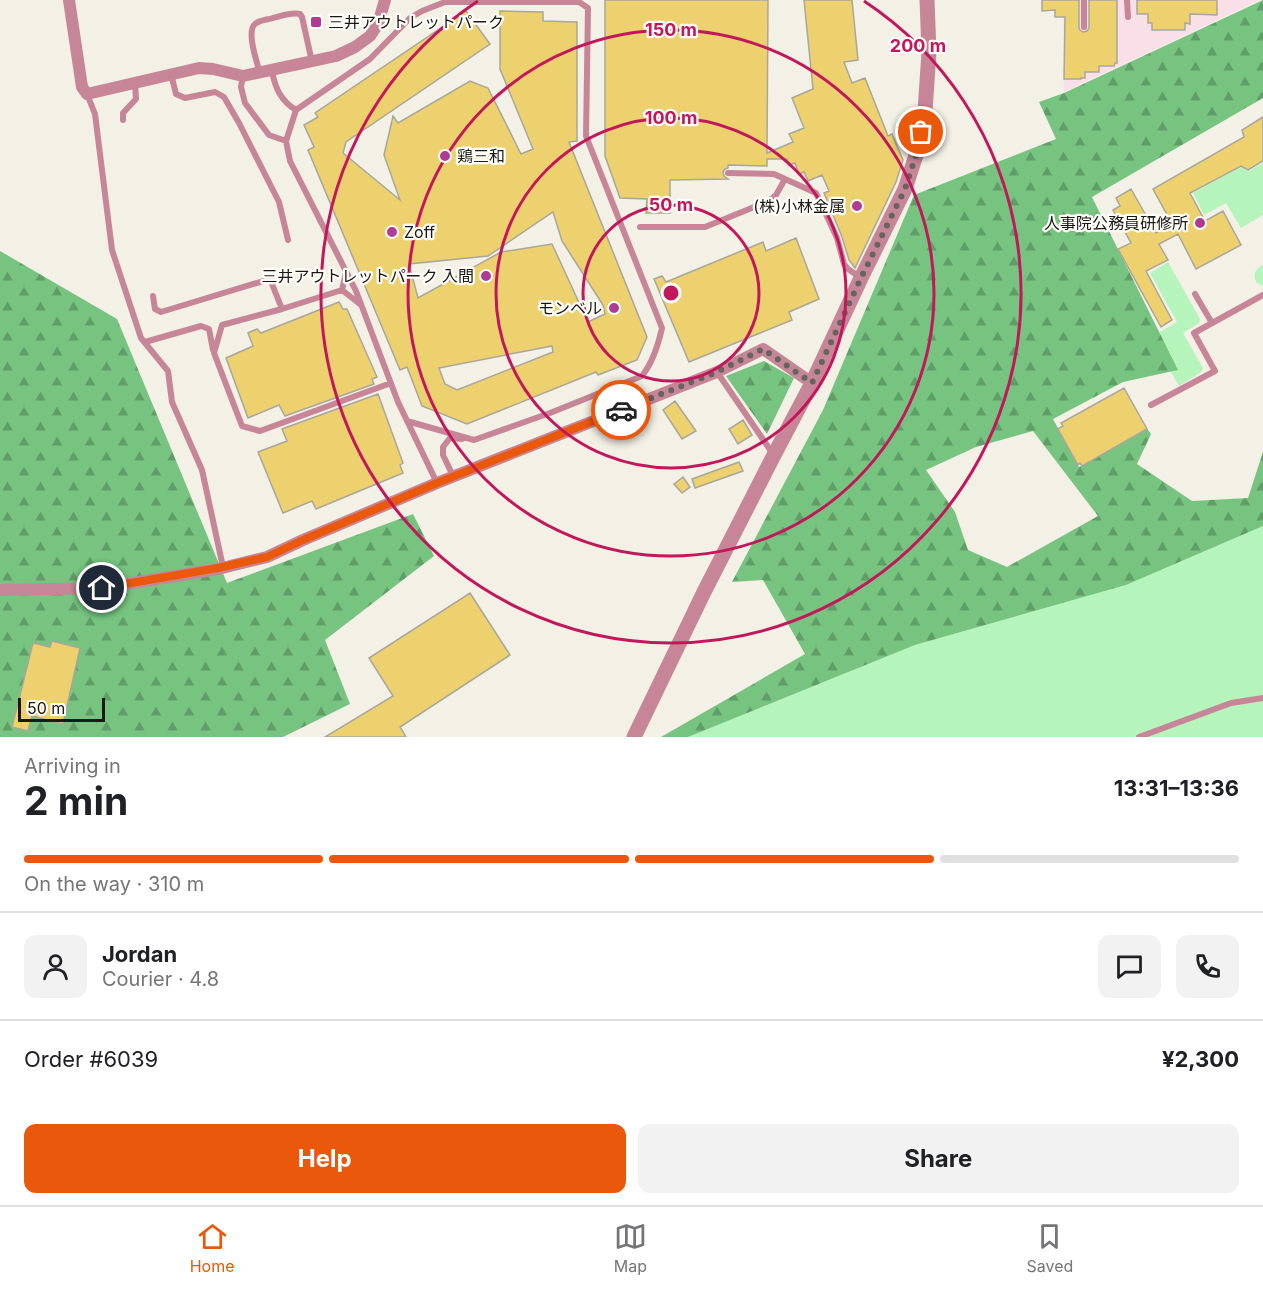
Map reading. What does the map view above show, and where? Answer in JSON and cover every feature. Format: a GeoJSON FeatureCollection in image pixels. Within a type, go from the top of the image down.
{"type":"FeatureCollection","features":[{"type":"Feature","properties":{"kind":"street"},"geometry":{"type":"LineString","coordinates":[[69,0],[82,87],[87,94],[192,69],[205,67],[243,76],[312,62],[345,52],[370,36],[378,24],[385,0]]}},
{"type":"Feature","properties":{"kind":"street"},"geometry":{"type":"LineString","coordinates":[[634,737],[704,592],[812,383],[905,189],[917,152],[925,111],[929,52],[927,0]]}},
{"type":"Feature","properties":{"kind":"street"},"geometry":{"type":"LineString","coordinates":[[0,590],[102,588],[267,557],[453,476],[717,372],[763,349],[812,383]]}},
{"type":"Feature","properties":{"kind":"lane"},"geometry":{"type":"LineString","coordinates":[[1084,0],[1084,27]]}},
{"type":"Feature","properties":{"kind":"lane"},"geometry":{"type":"LineString","coordinates":[[1127,0],[1128,16]]}},
{"type":"Feature","properties":{"kind":"lane"},"geometry":{"type":"LineString","coordinates":[[437,483],[407,421],[347,272],[290,161],[286,141],[296,110],[370,59],[410,18],[422,10],[445,2],[579,2],[588,8],[586,136],[662,328],[657,349],[648,369],[642,376],[550,413],[474,440],[450,438],[443,447],[443,455],[453,476]]}},
{"type":"Feature","properties":{"kind":"lane"},"geometry":{"type":"LineString","coordinates":[[296,110],[287,105],[266,72],[252,40],[250,30],[252,26],[257,22],[294,13],[300,14],[312,62]]}},
{"type":"Feature","properties":{"kind":"lane"},"geometry":{"type":"LineString","coordinates":[[171,74],[176,94],[185,98],[215,92],[224,97],[279,202],[288,240]]}},
{"type":"Feature","properties":{"kind":"lane"},"geometry":{"type":"LineString","coordinates":[[243,76],[242,87],[245,103],[269,135],[286,141]]}},
{"type":"Feature","properties":{"kind":"lane"},"geometry":{"type":"LineString","coordinates":[[123,120],[123,113],[136,99],[135,83]]}},
{"type":"Feature","properties":{"kind":"lane"},"geometry":{"type":"LineString","coordinates":[[87,94],[94,114],[112,250],[141,338],[168,371],[172,402],[202,470],[223,567]]}},
{"type":"Feature","properties":{"kind":"lane"},"geometry":{"type":"LineString","coordinates":[[728,173],[774,174],[816,193],[837,238],[844,264],[861,278]]}},
{"type":"Feature","properties":{"kind":"lane"},"geometry":{"type":"LineString","coordinates":[[640,228],[705,227],[769,201],[776,195],[785,179]]}},
{"type":"Feature","properties":{"kind":"lane"},"geometry":{"type":"LineString","coordinates":[[342,290],[347,272]]}},
{"type":"Feature","properties":{"kind":"lane"},"geometry":{"type":"LineString","coordinates":[[153,296],[155,309],[161,312],[270,279],[282,309]]}},
{"type":"Feature","properties":{"kind":"lane"},"geometry":{"type":"LineString","coordinates":[[214,353],[222,325],[342,290]]}},
{"type":"Feature","properties":{"kind":"lane"},"geometry":{"type":"LineString","coordinates":[[342,290],[362,306]]}},
{"type":"Feature","properties":{"kind":"lane"},"geometry":{"type":"LineString","coordinates":[[1196,294],[1212,323]]}},
{"type":"Feature","properties":{"kind":"lane"},"geometry":{"type":"LineString","coordinates":[[1151,405],[1215,371],[1194,333],[1263,295]]}},
{"type":"Feature","properties":{"kind":"lane"},"geometry":{"type":"LineString","coordinates":[[145,342],[201,326],[209,329],[214,353],[242,426],[260,431],[391,383]]}},
{"type":"Feature","properties":{"kind":"lane"},"geometry":{"type":"LineString","coordinates":[[717,372],[774,454]]}},
{"type":"Feature","properties":{"kind":"lane"},"geometry":{"type":"LineString","coordinates":[[407,421],[474,440]]}},
{"type":"Feature","properties":{"kind":"lane"},"geometry":{"type":"LineString","coordinates":[[1139,737],[1231,703],[1263,698]]}},
{"type":"Feature","properties":{"kind":"shaded area"},"geometry":{"type":"Polygon","coordinates":[[[1063,0],[1260,0],[1064,92],[1063,0]]]}},
{"type":"Feature","properties":{"kind":"green space"},"geometry":{"type":"Polygon","coordinates":[[[1263,0],[1263,98],[1092,197],[1178,370],[1123,382],[1053,419],[1079,467],[1145,426],[1151,434],[1137,464],[1192,501],[1248,498],[1263,452],[1263,526],[1126,585],[915,645],[688,737],[661,737],[805,654],[763,580],[732,582],[823,410],[914,195],[1056,139],[1039,102],[1064,93],[1263,0]],[[1033,431],[976,447],[926,470],[955,512],[968,550],[1007,567],[1098,516],[1033,431]]]}},
{"type":"Feature","properties":{"kind":"green space"},"geometry":{"type":"Polygon","coordinates":[[[1263,163],[1263,215],[1241,228],[1226,203],[1204,215],[1193,193],[1241,167],[1248,171],[1263,163]]]}},
{"type":"Feature","properties":{"kind":"green space"},"geometry":{"type":"Polygon","coordinates":[[[0,251],[117,319],[227,583],[413,514],[434,556],[325,640],[350,704],[283,737],[0,737],[0,251]]]}},
{"type":"Feature","properties":{"kind":"green space"},"geometry":{"type":"Polygon","coordinates":[[[1168,262],[1200,319],[1199,323],[1183,333],[1203,368],[1201,372],[1179,386],[1151,337],[1177,322],[1150,273],[1168,262]]]}},
{"type":"Feature","properties":{"kind":"green space"},"geometry":{"type":"Polygon","coordinates":[[[1263,265],[1263,286],[1257,283],[1255,275],[1256,270],[1263,265]]]}},
{"type":"Feature","properties":{"kind":"green space"},"geometry":{"type":"Polygon","coordinates":[[[764,361],[794,378],[767,434],[726,376],[764,361]]]}},
{"type":"Feature","properties":{"kind":"green space"},"geometry":{"type":"Polygon","coordinates":[[[1263,526],[1263,737],[688,737],[915,645],[1126,585],[1263,526]]]}},
{"type":"Feature","properties":{"kind":"building"},"geometry":{"type":"Polygon","coordinates":[[[605,0],[768,0],[767,153],[793,142],[789,134],[804,128],[792,98],[813,89],[804,0],[852,0],[858,60],[844,62],[852,83],[865,78],[888,136],[892,134],[903,160],[896,182],[855,268],[849,260],[824,193],[829,191],[822,175],[808,181],[804,172],[799,174],[795,163],[789,165],[787,159],[767,159],[767,166],[728,165],[723,172],[728,179],[670,180],[670,213],[646,213],[647,199],[620,198],[605,156],[605,0]]]}},
{"type":"Feature","properties":{"kind":"building"},"geometry":{"type":"Polygon","coordinates":[[[1042,0],[1079,0],[1079,28],[1083,32],[1089,28],[1089,0],[1117,0],[1117,63],[1114,66],[1099,66],[1099,72],[1085,72],[1085,78],[1064,79],[1065,17],[1055,17],[1055,10],[1042,11],[1042,0]]]}},
{"type":"Feature","properties":{"kind":"building"},"geometry":{"type":"Polygon","coordinates":[[[1137,0],[1217,0],[1217,15],[1190,14],[1190,24],[1185,23],[1185,30],[1152,30],[1152,23],[1148,23],[1148,14],[1137,14],[1137,0]]]}},
{"type":"Feature","properties":{"kind":"building"},"geometry":{"type":"Polygon","coordinates":[[[466,11],[490,44],[346,142],[343,153],[400,200],[384,155],[393,116],[398,123],[470,81],[488,88],[521,154],[533,149],[500,69],[500,11],[543,12],[543,21],[577,22],[577,141],[569,142],[647,337],[637,360],[598,375],[596,372],[467,424],[422,406],[407,367],[400,370],[308,150],[314,147],[304,125],[318,117],[315,113],[466,11]],[[553,212],[488,256],[409,264],[418,298],[501,252],[552,244],[588,322],[605,314],[603,305],[562,241],[553,212]],[[552,346],[439,368],[445,384],[457,390],[553,352],[552,346]]]}},
{"type":"Feature","properties":{"kind":"building","name":"人事院公務員研修所"},"geometry":{"type":"Polygon","coordinates":[[[1263,117],[1263,161],[1248,170],[1241,166],[1190,193],[1205,221],[1223,211],[1241,245],[1196,269],[1178,234],[1159,244],[1168,260],[1146,271],[1172,320],[1161,327],[1118,249],[1131,243],[1113,210],[1120,206],[1116,198],[1131,189],[1156,233],[1172,224],[1153,189],[1244,137],[1242,130],[1263,117]]]}},
{"type":"Feature","properties":{"kind":"building"},"geometry":{"type":"Polygon","coordinates":[[[796,238],[819,299],[789,312],[792,320],[689,362],[654,279],[662,276],[666,282],[763,242],[766,251],[796,238]]]}},
{"type":"Feature","properties":{"kind":"building"},"geometry":{"type":"Polygon","coordinates":[[[339,302],[343,309],[347,309],[377,377],[372,379],[374,384],[285,416],[279,405],[248,418],[226,358],[253,346],[248,333],[257,329],[261,333],[339,302]]]}},
{"type":"Feature","properties":{"kind":"building"},"geometry":{"type":"Polygon","coordinates":[[[1124,388],[1147,429],[1082,466],[1080,463],[1078,465],[1058,429],[1063,426],[1061,423],[1124,388]]]}},
{"type":"Feature","properties":{"kind":"building"},"geometry":{"type":"Polygon","coordinates":[[[378,394],[403,463],[400,465],[403,473],[316,509],[312,501],[283,513],[258,452],[287,441],[282,429],[378,394]]]}},
{"type":"Feature","properties":{"kind":"building"},"geometry":{"type":"Polygon","coordinates":[[[675,401],[696,431],[682,439],[663,410],[675,401]]]}},
{"type":"Feature","properties":{"kind":"building"},"geometry":{"type":"Polygon","coordinates":[[[743,420],[752,435],[738,444],[729,429],[743,420]]]}},
{"type":"Feature","properties":{"kind":"building"},"geometry":{"type":"Polygon","coordinates":[[[739,462],[743,471],[695,488],[692,479],[739,462]]]}},
{"type":"Feature","properties":{"kind":"building"},"geometry":{"type":"Polygon","coordinates":[[[683,477],[690,487],[682,493],[674,484],[683,477]]]}},
{"type":"Feature","properties":{"kind":"building"},"geometry":{"type":"Polygon","coordinates":[[[470,593],[510,655],[400,727],[406,737],[325,737],[393,696],[369,658],[470,593]]]}},
{"type":"Feature","properties":{"kind":"building"},"geometry":{"type":"Polygon","coordinates":[[[52,641],[80,648],[63,724],[32,716],[28,731],[12,727],[33,643],[50,647],[52,641]]]}},
{"type":"Feature","properties":{"kind":"way so far"},"geometry":{"type":"LineString","coordinates":[[621,410],[717,372],[763,349],[812,383],[905,189],[921,132]]}},
{"type":"Feature","properties":{"kind":"place","name":"三井アウトレットパーク"},"geometry":{"type":"Point","coordinates":[316,22]}},
{"type":"Feature","properties":{"kind":"place","name":"鶏三和"},"geometry":{"type":"Point","coordinates":[445,156]}},
{"type":"Feature","properties":{"kind":"place","name":"(株)小林金属"},"geometry":{"type":"Point","coordinates":[857,206]}},
{"type":"Feature","properties":{"kind":"place","name":"人事院公務員研修所"},"geometry":{"type":"Point","coordinates":[1200,223]}},
{"type":"Feature","properties":{"kind":"place","name":"Zoff"},"geometry":{"type":"Point","coordinates":[392,232]}},
{"type":"Feature","properties":{"kind":"place","name":"三井アウトレットパーク 入間"},"geometry":{"type":"Point","coordinates":[486,276]}},
{"type":"Feature","properties":{"kind":"place","name":"モンベル"},"geometry":{"type":"Point","coordinates":[614,308]}},
{"type":"Feature","properties":{"kind":"route"},"geometry":{"type":"LineString","coordinates":[[102,588],[267,557],[437,483],[621,410]]}}]}
